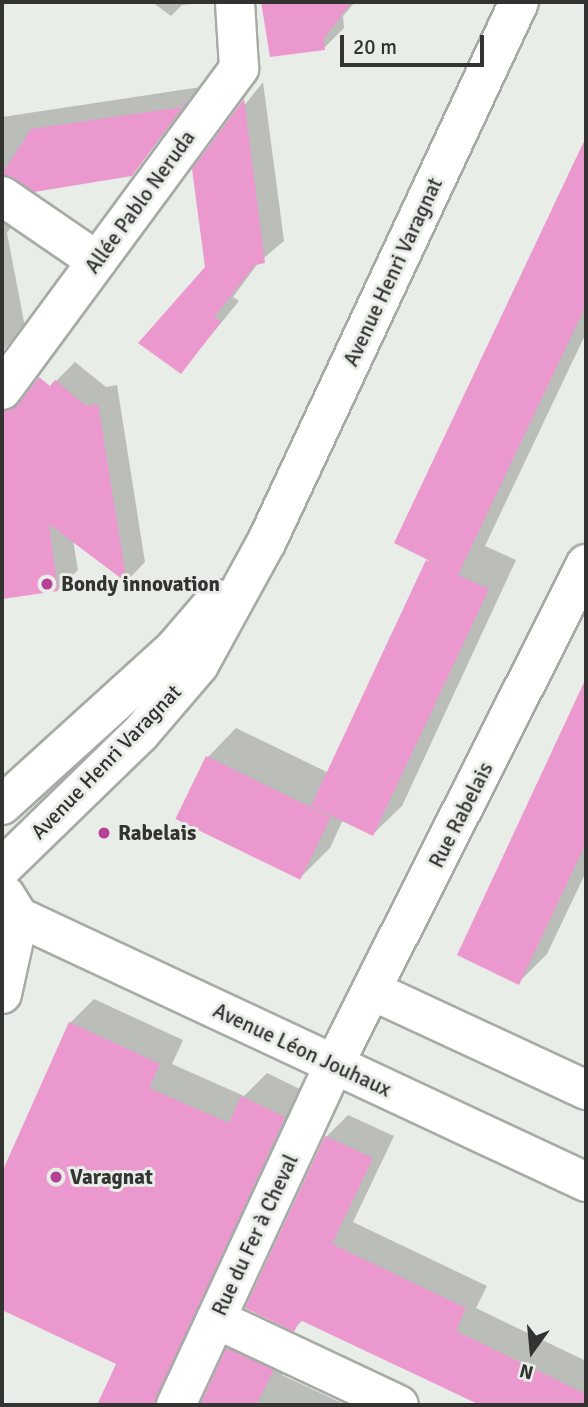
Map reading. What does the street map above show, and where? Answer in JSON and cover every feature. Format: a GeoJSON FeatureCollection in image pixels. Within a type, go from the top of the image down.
{"type":"FeatureCollection","features":[{"type":"Feature","properties":{"kind":"street","name":"Allée Pablo Neruda"},"geometry":{"type":"LineString","coordinates":[[2,390],[239,68],[236,2]]}},
{"type":"Feature","properties":{"kind":"street","name":"Avenue Henri Varagnat"},"geometry":{"type":"LineString","coordinates":[[2,868],[140,734],[199,665],[267,541],[519,2]]}},
{"type":"Feature","properties":{"kind":"street"},"geometry":{"type":"LineString","coordinates":[[2,196],[97,261]]}},
{"type":"Feature","properties":{"kind":"street","name":"Avenue Henri Varagnat"},"geometry":{"type":"LineString","coordinates":[[2,805],[174,649],[267,541]]}},
{"type":"Feature","properties":{"kind":"street","name":"Rue Rabelais"},"geometry":{"type":"LineString","coordinates":[[334,1064],[586,564]]}},
{"type":"Feature","properties":{"kind":"street"},"geometry":{"type":"LineString","coordinates":[[3,989],[10,903]]}},
{"type":"Feature","properties":{"kind":"street","name":"Avenue Léon Jouhaux"},"geometry":{"type":"LineString","coordinates":[[10,903],[334,1064],[586,1182]]}},
{"type":"Feature","properties":{"kind":"street"},"geometry":{"type":"LineString","coordinates":[[373,991],[586,1090]]}},
{"type":"Feature","properties":{"kind":"street","name":"Rue du Fer à Cheval"},"geometry":{"type":"LineString","coordinates":[[176,1405],[334,1064]]}},
{"type":"Feature","properties":{"kind":"street"},"geometry":{"type":"LineString","coordinates":[[216,1319],[399,1405]]}},
{"type":"Feature","properties":{"kind":"building"},"geometry":{"type":"Polygon","coordinates":[[[261,2],[352,2],[324,38],[325,50],[270,57],[261,2]]]}},
{"type":"Feature","properties":{"kind":"building"},"geometry":{"type":"Polygon","coordinates":[[[244,99],[265,263],[255,265],[214,317],[221,322],[181,374],[138,343],[205,267],[192,169],[244,99]]]}},
{"type":"Feature","properties":{"kind":"building"},"geometry":{"type":"Polygon","coordinates":[[[183,107],[132,176],[34,192],[2,174],[31,129],[183,107]]]}},
{"type":"Feature","properties":{"kind":"building"},"geometry":{"type":"Polygon","coordinates":[[[586,137],[586,305],[458,575],[489,589],[373,836],[311,806],[426,560],[442,567],[394,543],[586,137]]]}},
{"type":"Feature","properties":{"kind":"building"},"geometry":{"type":"Polygon","coordinates":[[[39,377],[50,386],[55,380],[86,406],[98,404],[127,583],[49,524],[58,591],[2,599],[2,411],[19,403],[39,377]]]}},
{"type":"Feature","properties":{"kind":"building"},"geometry":{"type":"Polygon","coordinates":[[[586,678],[586,843],[519,985],[457,955],[586,678]]]}},
{"type":"Feature","properties":{"kind":"building"},"geometry":{"type":"Polygon","coordinates":[[[206,756],[331,817],[300,880],[175,819],[206,756]]]}},
{"type":"Feature","properties":{"kind":"building"},"geometry":{"type":"Polygon","coordinates":[[[69,1022],[160,1064],[149,1088],[229,1123],[241,1096],[285,1117],[154,1405],[97,1405],[116,1364],[2,1310],[2,1172],[69,1022]]]}},
{"type":"Feature","properties":{"kind":"building"},"geometry":{"type":"Polygon","coordinates":[[[325,1136],[373,1158],[332,1244],[466,1308],[456,1331],[586,1394],[586,1405],[480,1405],[300,1320],[294,1332],[245,1308],[325,1136]]]}},
{"type":"Feature","properties":{"kind":"building"},"geometry":{"type":"Polygon","coordinates":[[[226,1348],[274,1370],[256,1405],[200,1405],[226,1348]]]}},
{"type":"Feature","properties":{"kind":"place","name":"Bondy innovation"},"geometry":{"type":"Point","coordinates":[47,584]}},
{"type":"Feature","properties":{"kind":"place","name":"Rabelais"},"geometry":{"type":"Point","coordinates":[104,833]}},
{"type":"Feature","properties":{"kind":"place","name":"Varagnat"},"geometry":{"type":"Point","coordinates":[56,1177]}}]}
